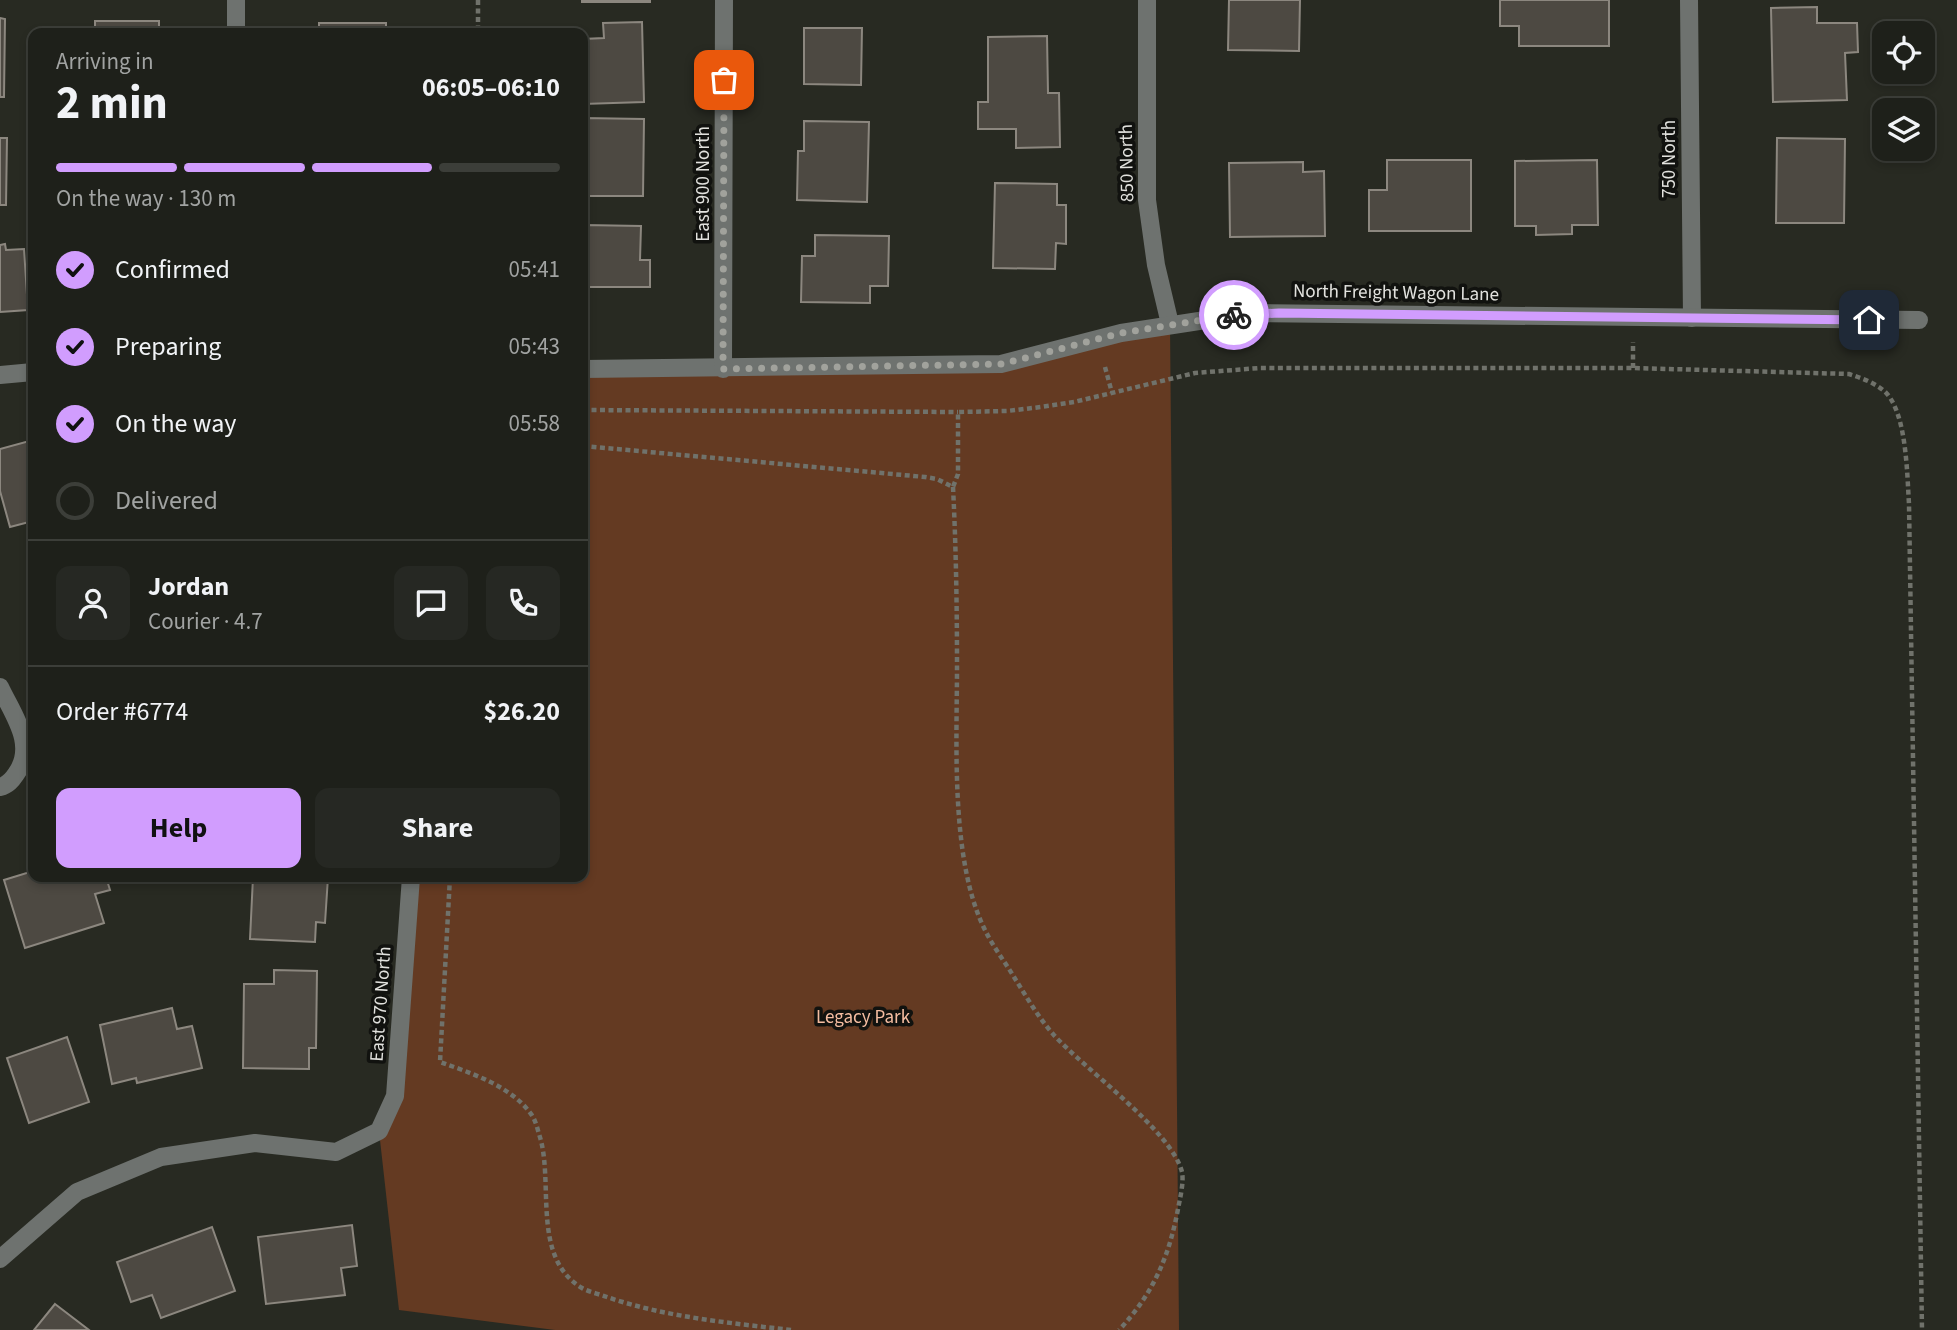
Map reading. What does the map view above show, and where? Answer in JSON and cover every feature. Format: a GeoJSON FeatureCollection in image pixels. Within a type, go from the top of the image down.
{"type":"FeatureCollection","features":[{"type":"Feature","properties":{"kind":"street"},"geometry":{"type":"LineString","coordinates":[[236,0],[236,28]]}},
{"type":"Feature","properties":{"kind":"street","name":"East 900 North"},"geometry":{"type":"LineString","coordinates":[[723,369],[724,0]]}},
{"type":"Feature","properties":{"kind":"street","name":"850 North"},"geometry":{"type":"LineString","coordinates":[[1147,0],[1147,200],[1156,265],[1170,324]]}},
{"type":"Feature","properties":{"kind":"street","name":"750 North"},"geometry":{"type":"LineString","coordinates":[[1689,0],[1692,318]]}},
{"type":"Feature","properties":{"kind":"street","name":"North Freight Wagon Lane"},"geometry":{"type":"LineString","coordinates":[[588,369],[1002,364],[1121,333],[1251,313],[1919,320]]}},
{"type":"Feature","properties":{"kind":"street"},"geometry":{"type":"LineString","coordinates":[[0,374],[28,372]]}},
{"type":"Feature","properties":{"kind":"street"},"geometry":{"type":"LineString","coordinates":[[0,687],[21,731],[26,752],[18,771],[3,786]]}},
{"type":"Feature","properties":{"kind":"street","name":"East 970 North"},"geometry":{"type":"LineString","coordinates":[[0,1259],[76,1192],[161,1157],[255,1143],[335,1152],[379,1131],[395,1096],[411,882]]}},
{"type":"Feature","properties":{"kind":"path"},"geometry":{"type":"LineString","coordinates":[[478,0],[478,28]]}},
{"type":"Feature","properties":{"kind":"path"},"geometry":{"type":"LineString","coordinates":[[1633,342],[1633,368]]}},
{"type":"Feature","properties":{"kind":"path"},"geometry":{"type":"LineString","coordinates":[[1105,367],[1112,393]]}},
{"type":"Feature","properties":{"kind":"path"},"geometry":{"type":"LineString","coordinates":[[588,410],[1007,411],[1112,393],[1195,373],[1260,368],[1633,368],[1849,374],[1868,380],[1886,391],[1897,412],[1904,447],[1909,504],[1922,1330]]}},
{"type":"Feature","properties":{"kind":"path"},"geometry":{"type":"LineString","coordinates":[[957,412],[957,474],[953,487],[959,801],[964,858],[971,894],[986,932],[1050,1031],[1072,1055],[1150,1125],[1171,1152],[1182,1172],[1174,1229],[1162,1266],[1154,1285],[1135,1314],[1119,1330]]}},
{"type":"Feature","properties":{"kind":"path"},"geometry":{"type":"LineString","coordinates":[[588,446],[925,477],[937,479],[953,487]]}},
{"type":"Feature","properties":{"kind":"path"},"geometry":{"type":"LineString","coordinates":[[450,882],[440,1062],[473,1073],[516,1098],[533,1115],[542,1144],[548,1229],[554,1253],[565,1272],[582,1288],[622,1302],[659,1311],[791,1330]]}},
{"type":"Feature","properties":{"kind":"green space","name":"Legacy Park"},"geometry":{"type":"Polygon","coordinates":[[[1170,324],[1179,1330],[555,1330],[399,1310],[379,1131],[395,1096],[411,882],[588,882],[588,366],[1001,364],[1170,324]]]}},
{"type":"Feature","properties":{"kind":"building"},"geometry":{"type":"Polygon","coordinates":[[[650,0],[650,2],[582,2],[650,0]]]}},
{"type":"Feature","properties":{"kind":"building"},"geometry":{"type":"Polygon","coordinates":[[[1229,0],[1300,0],[1299,51],[1228,50],[1229,0]]]}},
{"type":"Feature","properties":{"kind":"building"},"geometry":{"type":"Polygon","coordinates":[[[1500,0],[1609,0],[1609,46],[1519,46],[1519,26],[1500,26],[1500,0]]]}},
{"type":"Feature","properties":{"kind":"building"},"geometry":{"type":"Polygon","coordinates":[[[1817,7],[1817,23],[1857,23],[1858,52],[1845,53],[1847,100],[1773,102],[1771,8],[1817,7]]]}},
{"type":"Feature","properties":{"kind":"building"},"geometry":{"type":"Polygon","coordinates":[[[0,18],[5,19],[4,97],[0,97],[0,18]]]}},
{"type":"Feature","properties":{"kind":"building"},"geometry":{"type":"Polygon","coordinates":[[[95,21],[159,21],[159,28],[95,28],[95,21]]]}},
{"type":"Feature","properties":{"kind":"building"},"geometry":{"type":"Polygon","coordinates":[[[642,22],[644,102],[588,104],[588,39],[604,38],[603,23],[642,22]]]}},
{"type":"Feature","properties":{"kind":"building"},"geometry":{"type":"Polygon","coordinates":[[[319,23],[386,23],[386,28],[319,28],[319,23]]]}},
{"type":"Feature","properties":{"kind":"building"},"geometry":{"type":"Polygon","coordinates":[[[804,28],[862,28],[861,85],[804,84],[804,28]]]}},
{"type":"Feature","properties":{"kind":"building"},"geometry":{"type":"Polygon","coordinates":[[[1047,36],[1048,93],[1059,93],[1060,147],[1016,148],[1016,129],[978,129],[978,102],[988,102],[988,37],[1047,36]]]}},
{"type":"Feature","properties":{"kind":"building"},"geometry":{"type":"Polygon","coordinates":[[[588,118],[644,119],[643,196],[588,196],[588,118]]]}},
{"type":"Feature","properties":{"kind":"building"},"geometry":{"type":"Polygon","coordinates":[[[804,121],[869,122],[867,202],[797,200],[798,151],[804,151],[804,121]]]}},
{"type":"Feature","properties":{"kind":"building"},"geometry":{"type":"Polygon","coordinates":[[[0,138],[7,138],[6,205],[0,205],[0,138]]]}},
{"type":"Feature","properties":{"kind":"building"},"geometry":{"type":"Polygon","coordinates":[[[1777,138],[1845,139],[1844,223],[1776,223],[1777,138]]]}},
{"type":"Feature","properties":{"kind":"building"},"geometry":{"type":"Polygon","coordinates":[[[1387,160],[1471,160],[1471,231],[1369,231],[1369,190],[1387,190],[1387,160]]]}},
{"type":"Feature","properties":{"kind":"building"},"geometry":{"type":"Polygon","coordinates":[[[1597,160],[1598,225],[1572,225],[1572,234],[1536,235],[1536,226],[1515,226],[1515,161],[1597,160]]]}},
{"type":"Feature","properties":{"kind":"building"},"geometry":{"type":"Polygon","coordinates":[[[1303,162],[1303,172],[1324,171],[1325,236],[1230,237],[1229,163],[1303,162]]]}},
{"type":"Feature","properties":{"kind":"building"},"geometry":{"type":"Polygon","coordinates":[[[995,183],[1057,184],[1057,205],[1066,205],[1066,244],[1056,243],[1055,269],[993,268],[995,183]]]}},
{"type":"Feature","properties":{"kind":"building"},"geometry":{"type":"Polygon","coordinates":[[[588,225],[641,226],[640,260],[650,260],[650,287],[588,287],[588,225]]]}},
{"type":"Feature","properties":{"kind":"building"},"geometry":{"type":"Polygon","coordinates":[[[815,235],[889,236],[888,286],[870,286],[870,303],[801,302],[802,256],[815,256],[815,235]]]}},
{"type":"Feature","properties":{"kind":"building"},"geometry":{"type":"Polygon","coordinates":[[[5,244],[6,250],[24,249],[28,310],[0,312],[0,245],[5,244]]]}},
{"type":"Feature","properties":{"kind":"building"},"geometry":{"type":"Polygon","coordinates":[[[28,441],[28,522],[10,527],[0,491],[0,449],[28,441]]]}},
{"type":"Feature","properties":{"kind":"building"},"geometry":{"type":"Polygon","coordinates":[[[28,873],[28,882],[108,882],[110,890],[95,894],[104,923],[25,948],[4,880],[28,873]]]}},
{"type":"Feature","properties":{"kind":"building"},"geometry":{"type":"Polygon","coordinates":[[[253,882],[328,882],[325,923],[316,922],[315,942],[250,939],[253,882]]]}},
{"type":"Feature","properties":{"kind":"building"},"geometry":{"type":"Polygon","coordinates":[[[274,970],[317,971],[316,1048],[309,1048],[309,1069],[243,1068],[244,984],[274,984],[274,970]]]}},
{"type":"Feature","properties":{"kind":"building"},"geometry":{"type":"Polygon","coordinates":[[[172,1008],[177,1029],[192,1026],[202,1068],[137,1083],[136,1078],[112,1084],[100,1025],[172,1008]]]}},
{"type":"Feature","properties":{"kind":"building"},"geometry":{"type":"Polygon","coordinates":[[[67,1037],[89,1102],[29,1123],[7,1058],[67,1037]]]}},
{"type":"Feature","properties":{"kind":"building"},"geometry":{"type":"Polygon","coordinates":[[[352,1225],[357,1266],[341,1268],[345,1295],[266,1304],[258,1237],[352,1225]]]}},
{"type":"Feature","properties":{"kind":"building"},"geometry":{"type":"Polygon","coordinates":[[[212,1227],[235,1291],[161,1318],[152,1295],[131,1302],[117,1262],[212,1227]]]}},
{"type":"Feature","properties":{"kind":"building"},"geometry":{"type":"Polygon","coordinates":[[[55,1304],[89,1330],[34,1330],[55,1304]]]}},
{"type":"Feature","properties":{"kind":"way so far"},"geometry":{"type":"LineString","coordinates":[[724,80],[723,369],[1002,364],[1121,333],[1234,315]]}},
{"type":"Feature","properties":{"kind":"route"},"geometry":{"type":"LineString","coordinates":[[1234,315],[1279,313],[1869,320]]}}]}
